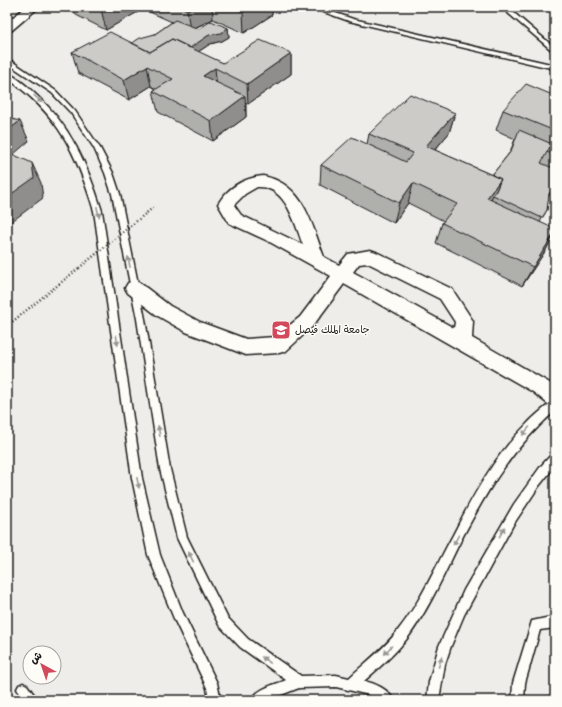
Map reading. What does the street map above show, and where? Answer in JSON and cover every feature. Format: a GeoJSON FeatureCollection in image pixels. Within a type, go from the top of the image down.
{"type":"FeatureCollection","features":[{"type":"Feature","properties":{"kind":"street"},"geometry":{"type":"LineString","coordinates":[[7,24],[20,7]]}},
{"type":"Feature","properties":{"kind":"street"},"geometry":{"type":"LineString","coordinates":[[7,24],[33,7]]}},
{"type":"Feature","properties":{"kind":"street"},"geometry":{"type":"LineString","coordinates":[[317,261],[303,223],[288,195],[270,182],[254,181],[235,192],[226,204],[235,219],[342,274],[540,386],[555,398]]}},
{"type":"Feature","properties":{"kind":"street"},"geometry":{"type":"LineString","coordinates":[[134,288],[164,311],[193,327],[246,347],[279,345],[306,322],[354,258],[370,256],[446,294],[464,321],[462,342]]}},
{"type":"Feature","properties":{"kind":"lane"},"geometry":{"type":"LineString","coordinates":[[313,7],[351,20],[555,68]]}},
{"type":"Feature","properties":{"kind":"lane"},"geometry":{"type":"LineString","coordinates":[[504,7],[555,51]]}},
{"type":"Feature","properties":{"kind":"lane"},"geometry":{"type":"LineString","coordinates":[[7,60],[54,92],[73,112],[97,148],[109,173],[116,194],[134,288],[165,470],[182,538],[208,595],[223,621],[244,643],[299,682]]}},
{"type":"Feature","properties":{"kind":"lane"},"geometry":{"type":"LineString","coordinates":[[7,75],[39,100],[58,120],[69,135],[90,181],[98,211],[137,478],[154,555],[185,631],[213,687],[215,700]]}},
{"type":"Feature","properties":{"kind":"lane"},"geometry":{"type":"LineString","coordinates":[[351,684],[382,657],[410,625],[476,502],[506,455],[535,421],[555,405]]}},
{"type":"Feature","properties":{"kind":"lane"},"geometry":{"type":"LineString","coordinates":[[433,700],[433,687],[443,651],[467,597],[505,527],[539,475],[555,458]]}},
{"type":"Feature","properties":{"kind":"lane"},"geometry":{"type":"LineString","coordinates":[[518,700],[519,683],[536,625],[555,622]]}},
{"type":"Feature","properties":{"kind":"lane"},"geometry":{"type":"LineString","coordinates":[[258,700],[264,695],[299,682],[336,681],[372,689],[387,700]]}},
{"type":"Feature","properties":{"kind":"lane"},"geometry":{"type":"LineString","coordinates":[[23,689],[32,700]]}},
{"type":"Feature","properties":{"kind":"path"},"geometry":{"type":"LineString","coordinates":[[7,326],[155,206]]}},
{"type":"Feature","properties":{"kind":"shaded area","name":"جامعة الملك فيصل"},"geometry":{"type":"Polygon","coordinates":[[[7,7],[555,7],[555,700],[7,700],[7,7]]]}},
{"type":"Feature","properties":{"kind":"building"},"geometry":{"type":"Polygon","coordinates":[[[181,7],[193,7],[187,10],[181,7]]]}},
{"type":"Feature","properties":{"kind":"building"},"geometry":{"type":"Polygon","coordinates":[[[231,7],[252,7],[243,12],[231,7]]]}},
{"type":"Feature","properties":{"kind":"building"},"geometry":{"type":"Polygon","coordinates":[[[175,20],[199,29],[211,21],[228,28],[221,33],[209,35],[190,48],[172,39],[150,52],[132,43],[140,38],[155,34],[175,20]]]}},
{"type":"Feature","properties":{"kind":"building"},"geometry":{"type":"Polygon","coordinates":[[[110,32],[150,52],[172,39],[223,63],[260,40],[291,53],[247,84],[215,68],[203,76],[245,96],[211,121],[153,91],[173,79],[147,66],[124,80],[72,52],[110,32]]]}},
{"type":"Feature","properties":{"kind":"building"},"geometry":{"type":"Polygon","coordinates":[[[526,84],[555,96],[555,131],[503,110],[526,84]]]}},
{"type":"Feature","properties":{"kind":"building"},"geometry":{"type":"Polygon","coordinates":[[[410,94],[455,113],[426,146],[501,179],[487,198],[555,229],[555,232],[533,267],[442,223],[457,204],[413,183],[399,203],[321,165],[352,137],[406,162],[413,153],[369,134],[410,94]]]}},
{"type":"Feature","properties":{"kind":"building"},"geometry":{"type":"Polygon","coordinates":[[[7,118],[20,121],[7,131],[7,118]]]}},
{"type":"Feature","properties":{"kind":"building"},"geometry":{"type":"Polygon","coordinates":[[[519,130],[552,144],[541,163],[555,169],[555,185],[549,194],[547,210],[542,218],[493,195],[501,179],[492,175],[511,151],[519,130]]]}},
{"type":"Feature","properties":{"kind":"building"},"geometry":{"type":"Polygon","coordinates":[[[555,140],[555,155],[547,152],[555,140]]]}},
{"type":"Feature","properties":{"kind":"building"},"geometry":{"type":"Polygon","coordinates":[[[12,154],[32,163],[34,178],[7,197],[7,156],[12,154]]]}},
{"type":"Feature","properties":{"kind":"place","name":"جامعة الملك فيصل"},"geometry":{"type":"Point","coordinates":[281,330]}}]}
